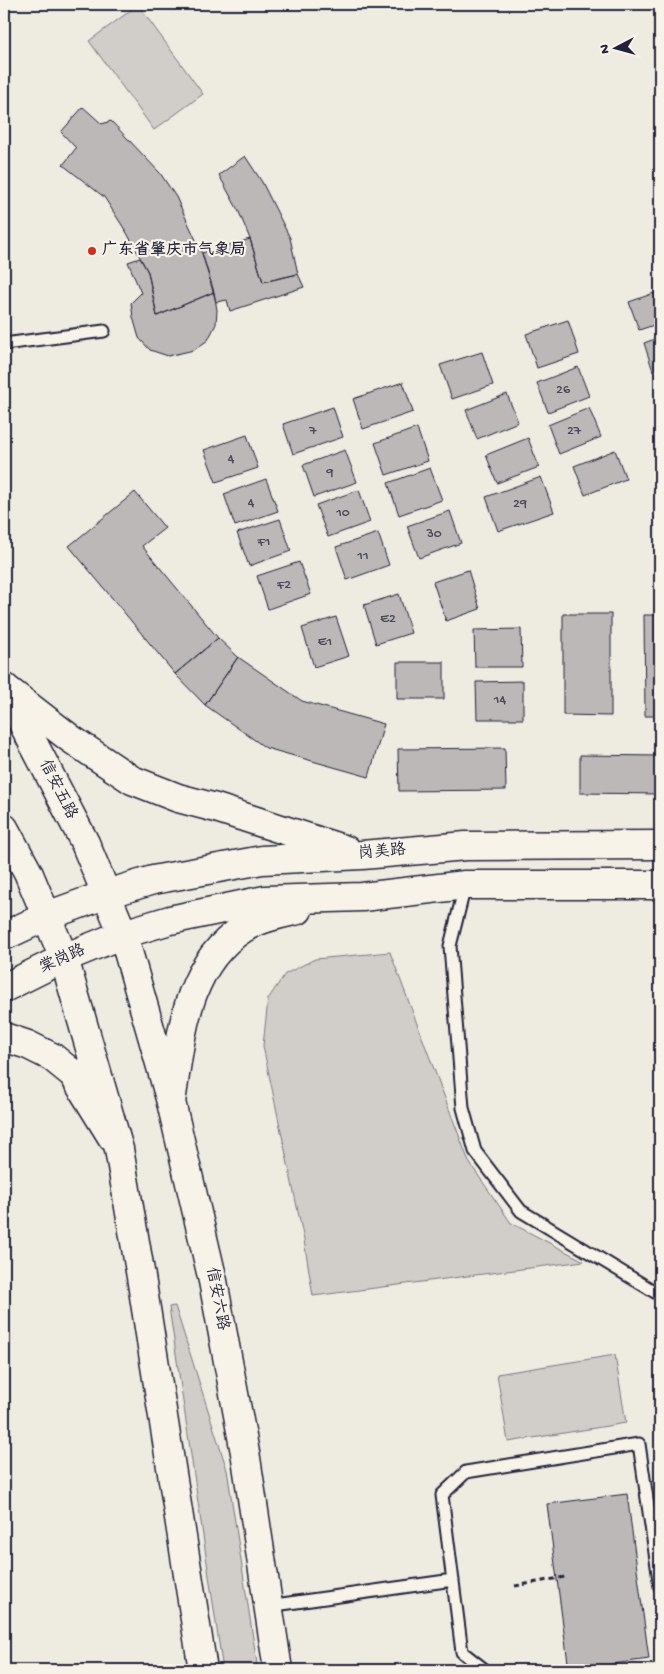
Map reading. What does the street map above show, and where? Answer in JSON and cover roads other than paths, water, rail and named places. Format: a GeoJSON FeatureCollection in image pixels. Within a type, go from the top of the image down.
{"type":"FeatureCollection","features":[{"type":"Feature","properties":{"kind":"main road"},"geometry":{"type":"LineString","coordinates":[[4,688],[70,740],[132,780],[147,787],[362,855]]}},
{"type":"Feature","properties":{"kind":"main road","name":"信安五路"},"geometry":{"type":"LineString","coordinates":[[4,688],[85,843],[123,934]]}},
{"type":"Feature","properties":{"kind":"main road"},"geometry":{"type":"LineString","coordinates":[[4,828],[28,872],[64,958],[119,1149],[203,1670]]}},
{"type":"Feature","properties":{"kind":"main road","name":"岗美路"},"geometry":{"type":"LineString","coordinates":[[107,894],[173,875],[262,860],[362,855],[466,846],[660,845]]}},
{"type":"Feature","properties":{"kind":"main road"},"geometry":{"type":"LineString","coordinates":[[262,860],[265,900]]}},
{"type":"Feature","properties":{"kind":"main road"},"geometry":{"type":"LineString","coordinates":[[171,1102],[184,1016],[196,985],[205,967],[225,942],[245,927],[278,914],[362,897],[465,885],[660,885]]}},
{"type":"Feature","properties":{"kind":"main road"},"geometry":{"type":"LineString","coordinates":[[4,936],[47,916],[107,894]]}},
{"type":"Feature","properties":{"kind":"main road"},"geometry":{"type":"LineString","coordinates":[[123,934],[170,920],[265,900],[362,897]]}},
{"type":"Feature","properties":{"kind":"main road","name":"棠岗路"},"geometry":{"type":"LineString","coordinates":[[4,988],[64,958],[123,934]]}},
{"type":"Feature","properties":{"kind":"main road","name":"信安六路"},"geometry":{"type":"LineString","coordinates":[[123,934],[171,1102],[213,1281],[246,1458],[278,1670]]}},
{"type":"Feature","properties":{"kind":"main road"},"geometry":{"type":"LineString","coordinates":[[4,1037],[28,1045],[52,1057],[73,1074],[119,1149]]}},
{"type":"Feature","properties":{"kind":"lane"},"geometry":{"type":"LineString","coordinates":[[4,344],[104,331]]}},
{"type":"Feature","properties":{"kind":"lane"},"geometry":{"type":"LineString","coordinates":[[465,885],[450,946],[463,1108],[475,1151],[521,1211],[660,1294]]}},
{"type":"Feature","properties":{"kind":"lane"},"geometry":{"type":"LineString","coordinates":[[485,1670],[462,1652],[442,1495],[466,1472],[639,1444],[660,1587]]}},
{"type":"Feature","properties":{"kind":"lane"},"geometry":{"type":"LineString","coordinates":[[268,1606],[453,1580]]}},
{"type":"Feature","properties":{"kind":"place","name":"广东省肇庆市气象局"},"geometry":{"type":"Point","coordinates":[92,251]}}]}
